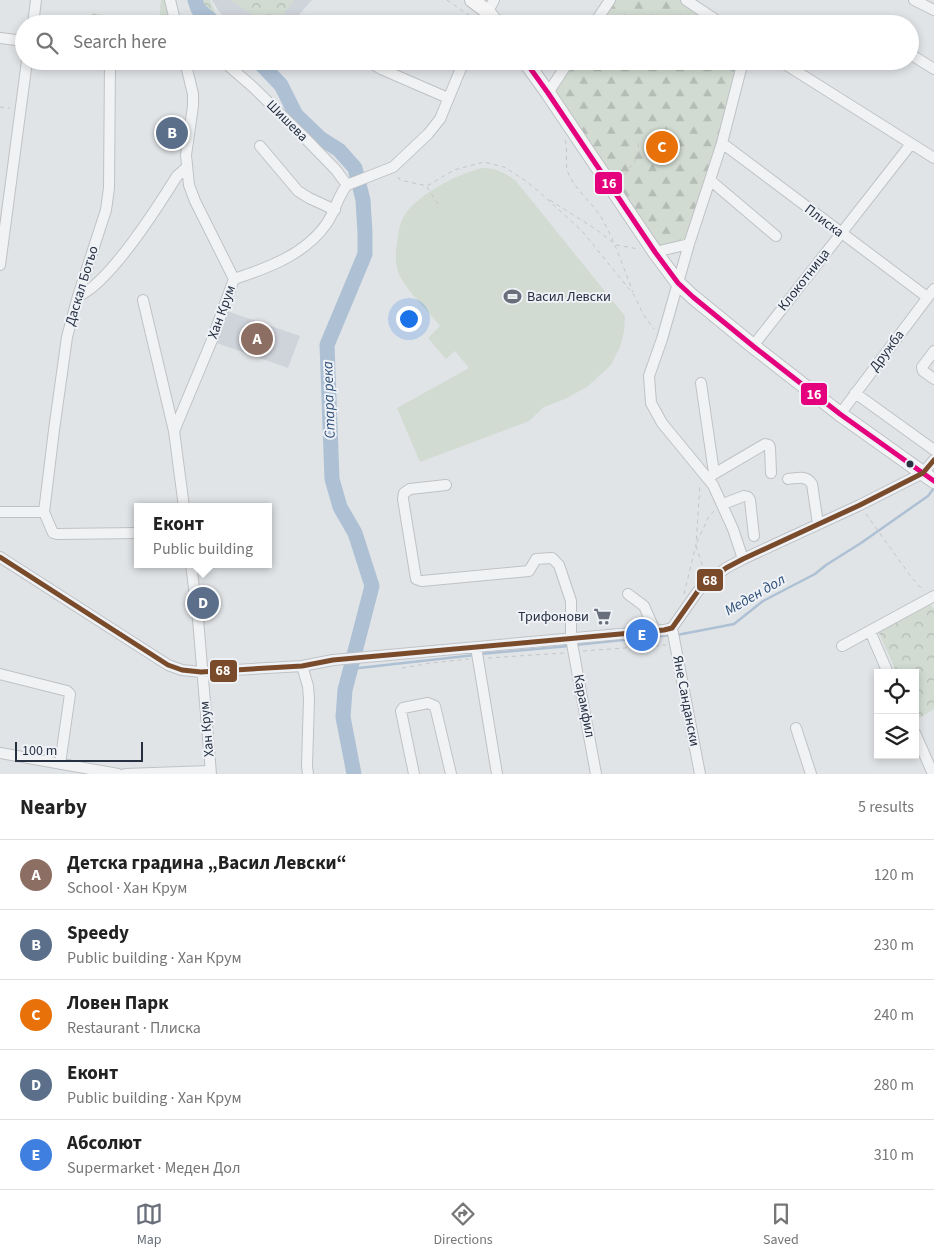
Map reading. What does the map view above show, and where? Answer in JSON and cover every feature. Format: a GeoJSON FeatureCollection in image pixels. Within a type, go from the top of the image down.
{"type":"FeatureCollection","features":[{"type":"Feature","properties":{"kind":"main road"},"geometry":{"type":"LineString","coordinates":[[472,0],[486,15]]}},
{"type":"Feature","properties":{"kind":"main road"},"geometry":{"type":"LineString","coordinates":[[531,70],[678,283],[753,346],[840,414],[929,477]]}},
{"type":"Feature","properties":{"kind":"street"},"geometry":{"type":"LineString","coordinates":[[34,15],[36,0]]}},
{"type":"Feature","properties":{"kind":"street"},"geometry":{"type":"LineString","coordinates":[[170,0],[174,15]]}},
{"type":"Feature","properties":{"kind":"street"},"geometry":{"type":"LineString","coordinates":[[600,15],[610,0]]}},
{"type":"Feature","properties":{"kind":"street"},"geometry":{"type":"LineString","coordinates":[[686,0],[708,15]]}},
{"type":"Feature","properties":{"kind":"street"},"geometry":{"type":"LineString","coordinates":[[914,0],[934,10]]}},
{"type":"Feature","properties":{"kind":"street"},"geometry":{"type":"LineString","coordinates":[[0,38],[15,40]]}},
{"type":"Feature","properties":{"kind":"street"},"geometry":{"type":"LineString","coordinates":[[919,60],[934,70]]}},
{"type":"Feature","properties":{"kind":"street"},"geometry":{"type":"LineString","coordinates":[[0,265],[26,70]]}},
{"type":"Feature","properties":{"kind":"street","name":"Даскал Ботьо"},"geometry":{"type":"LineString","coordinates":[[44,512],[67,337],[78,296],[106,210],[109,188],[110,70]]}},
{"type":"Feature","properties":{"kind":"street","name":"Хан Крум"},"geometry":{"type":"LineString","coordinates":[[174,431],[212,340],[234,279],[195,201],[190,185],[187,167],[187,140],[193,106],[193,94],[187,70]]}},
{"type":"Feature","properties":{"kind":"street","name":"Шишева"},"geometry":{"type":"LineString","coordinates":[[233,70],[296,129],[349,184]]}},
{"type":"Feature","properties":{"kind":"street"},"geometry":{"type":"LineString","coordinates":[[384,70],[448,98]]}},
{"type":"Feature","properties":{"kind":"street"},"geometry":{"type":"LineString","coordinates":[[234,279],[264,269],[299,250],[319,234],[343,191],[349,184],[393,167],[406,157],[440,118],[460,70]]}},
{"type":"Feature","properties":{"kind":"street"},"geometry":{"type":"LineString","coordinates":[[548,93],[563,70]]}},
{"type":"Feature","properties":{"kind":"street"},"geometry":{"type":"LineString","coordinates":[[711,476],[700,469],[662,423],[651,403],[649,376],[722,143],[741,70]]}},
{"type":"Feature","properties":{"kind":"street"},"geometry":{"type":"LineString","coordinates":[[794,70],[934,158]]}},
{"type":"Feature","properties":{"kind":"street","name":"Плиска"},"geometry":{"type":"LineString","coordinates":[[722,143],[840,233],[931,293]]}},
{"type":"Feature","properties":{"kind":"street","name":"Клокотница"},"geometry":{"type":"LineString","coordinates":[[753,346],[911,144]]}},
{"type":"Feature","properties":{"kind":"street"},"geometry":{"type":"LineString","coordinates":[[260,146],[298,191],[308,198],[334,210]]}},
{"type":"Feature","properties":{"kind":"street"},"geometry":{"type":"LineString","coordinates":[[78,296],[86,293],[96,285],[128,247],[177,176],[187,167]]}},
{"type":"Feature","properties":{"kind":"street"},"geometry":{"type":"LineString","coordinates":[[710,180],[776,236]]}},
{"type":"Feature","properties":{"kind":"street"},"geometry":{"type":"LineString","coordinates":[[655,252],[689,244]]}},
{"type":"Feature","properties":{"kind":"street","name":"Дружба"},"geometry":{"type":"LineString","coordinates":[[840,414],[931,293]]}},
{"type":"Feature","properties":{"kind":"street"},"geometry":{"type":"LineString","coordinates":[[143,300],[174,431],[183,503]]}},
{"type":"Feature","properties":{"kind":"street"},"geometry":{"type":"LineString","coordinates":[[934,351],[922,367],[923,371],[934,379]]}},
{"type":"Feature","properties":{"kind":"street"},"geometry":{"type":"LineString","coordinates":[[701,383],[713,485],[743,559]]}},
{"type":"Feature","properties":{"kind":"street"},"geometry":{"type":"LineString","coordinates":[[855,394],[934,450]]}},
{"type":"Feature","properties":{"kind":"street"},"geometry":{"type":"LineString","coordinates":[[711,476],[765,444],[769,445],[770,448],[771,473]]}},
{"type":"Feature","properties":{"kind":"street"},"geometry":{"type":"LineString","coordinates":[[0,557],[168,665],[182,670],[202,672],[302,666],[334,660],[385,655],[476,653],[572,645],[655,631],[673,636],[684,609],[698,591],[726,568],[860,505],[929,477],[934,460]]}},
{"type":"Feature","properties":{"kind":"street"},"geometry":{"type":"LineString","coordinates":[[788,479],[804,477],[812,484],[818,524]]}},
{"type":"Feature","properties":{"kind":"street","name":"Карамфил"},"geometry":{"type":"LineString","coordinates":[[446,485],[410,489],[404,493],[403,498],[416,579],[422,581],[529,570],[536,559],[552,558],[559,565],[571,601],[572,645],[596,774]]}},
{"type":"Feature","properties":{"kind":"street"},"geometry":{"type":"LineString","coordinates":[[722,504],[744,496],[748,497],[750,500],[754,536]]}},
{"type":"Feature","properties":{"kind":"street"},"geometry":{"type":"LineString","coordinates":[[0,512],[44,512],[53,533],[56,534],[134,533]]}},
{"type":"Feature","properties":{"kind":"street","name":"Хан Крум"},"geometry":{"type":"LineString","coordinates":[[191,568],[211,773]]}},
{"type":"Feature","properties":{"kind":"street"},"geometry":{"type":"LineString","coordinates":[[628,594],[644,606],[655,631]]}},
{"type":"Feature","properties":{"kind":"street"},"geometry":{"type":"LineString","coordinates":[[842,646],[932,597]]}},
{"type":"Feature","properties":{"kind":"street"},"geometry":{"type":"LineString","coordinates":[[870,632],[886,669]]}},
{"type":"Feature","properties":{"kind":"street","name":"Яне Сандански"},"geometry":{"type":"LineString","coordinates":[[673,636],[700,774]]}},
{"type":"Feature","properties":{"kind":"street"},"geometry":{"type":"LineString","coordinates":[[476,653],[498,774]]}},
{"type":"Feature","properties":{"kind":"street"},"geometry":{"type":"LineString","coordinates":[[302,666],[308,686],[309,699],[306,766],[308,774]]}},
{"type":"Feature","properties":{"kind":"street"},"geometry":{"type":"LineString","coordinates":[[0,674],[67,691],[70,694],[60,764]]}},
{"type":"Feature","properties":{"kind":"street"},"geometry":{"type":"LineString","coordinates":[[414,774],[401,711],[403,708],[428,703],[435,706],[451,774]]}},
{"type":"Feature","properties":{"kind":"street"},"geometry":{"type":"LineString","coordinates":[[796,728],[811,774]]}},
{"type":"Feature","properties":{"kind":"street"},"geometry":{"type":"LineString","coordinates":[[919,742],[933,774]]}},
{"type":"Feature","properties":{"kind":"street"},"geometry":{"type":"LineString","coordinates":[[0,754],[118,774]]}},
{"type":"Feature","properties":{"kind":"street"},"geometry":{"type":"LineString","coordinates":[[125,774],[211,773]]}},
{"type":"Feature","properties":{"kind":"path"},"geometry":{"type":"LineString","coordinates":[[447,0],[486,15]]}},
{"type":"Feature","properties":{"kind":"path"},"geometry":{"type":"LineString","coordinates":[[0,107],[21,110]]}},
{"type":"Feature","properties":{"kind":"path"},"geometry":{"type":"LineString","coordinates":[[564,138],[567,143],[565,158],[569,176],[601,216],[616,245],[643,314],[662,339]]}},
{"type":"Feature","properties":{"kind":"path"},"geometry":{"type":"LineString","coordinates":[[620,182],[639,155],[638,141]]}},
{"type":"Feature","properties":{"kind":"path"},"geometry":{"type":"LineString","coordinates":[[393,167],[400,180],[427,186],[454,170],[484,162],[504,167],[526,181],[582,231],[634,295]]}},
{"type":"Feature","properties":{"kind":"path"},"geometry":{"type":"LineString","coordinates":[[427,186],[438,204]]}},
{"type":"Feature","properties":{"kind":"path"},"geometry":{"type":"LineString","coordinates":[[545,197],[597,230],[616,245],[655,252]]}},
{"type":"Feature","properties":{"kind":"path"},"geometry":{"type":"LineString","coordinates":[[684,609],[684,594],[696,545],[700,469]]}},
{"type":"Feature","properties":{"kind":"path"},"geometry":{"type":"LineString","coordinates":[[708,582],[696,545],[709,516],[722,504]]}},
{"type":"Feature","properties":{"kind":"path"},"geometry":{"type":"LineString","coordinates":[[860,505],[912,578],[932,597]]}},
{"type":"Feature","properties":{"kind":"path"},"geometry":{"type":"LineString","coordinates":[[402,668],[476,653],[673,636]]}},
{"type":"Feature","properties":{"kind":"shaded area"},"geometry":{"type":"Polygon","coordinates":[[[212,0],[312,0],[299,15],[223,15],[212,0]]]}},
{"type":"Feature","properties":{"kind":"shaded area"},"geometry":{"type":"Polygon","coordinates":[[[224,310],[300,336],[288,368],[214,342],[224,310]]]}},
{"type":"Feature","properties":{"kind":"green space"},"geometry":{"type":"Polygon","coordinates":[[[161,0],[171,0],[174,15],[160,15],[161,0]]]}},
{"type":"Feature","properties":{"kind":"green space"},"geometry":{"type":"Polygon","coordinates":[[[187,0],[210,0],[216,15],[193,15],[187,0]]]}},
{"type":"Feature","properties":{"kind":"green space"},"geometry":{"type":"Polygon","coordinates":[[[231,0],[294,0],[283,15],[253,15],[231,0]]]}},
{"type":"Feature","properties":{"kind":"green space"},"geometry":{"type":"Polygon","coordinates":[[[610,0],[686,0],[708,15],[600,15],[610,0]]]}},
{"type":"Feature","properties":{"kind":"green space"},"geometry":{"type":"Polygon","coordinates":[[[563,70],[740,70],[689,244],[655,252],[548,93],[563,70]]]}},
{"type":"Feature","properties":{"kind":"green space","name":"Васил Левски"},"geometry":{"type":"Polygon","coordinates":[[[483,168],[504,173],[515,180],[625,316],[624,332],[620,347],[611,365],[587,387],[565,399],[544,407],[529,421],[420,462],[397,408],[469,368],[455,351],[446,359],[428,338],[440,326],[409,290],[399,274],[396,248],[400,227],[403,218],[417,201],[438,186],[462,174],[483,168]]]}},
{"type":"Feature","properties":{"kind":"green space"},"geometry":{"type":"Polygon","coordinates":[[[930,604],[934,609],[934,709],[919,718],[919,669],[895,669],[878,631],[930,604]]]}},
{"type":"Feature","properties":{"kind":"waterway","name":"Стара река"},"geometry":{"type":"LineString","coordinates":[[195,0],[198,9],[205,15]]}},
{"type":"Feature","properties":{"kind":"waterway","name":"Стара река"},"geometry":{"type":"LineString","coordinates":[[267,70],[281,85],[296,115],[320,138],[339,150],[355,168],[363,200],[365,254],[327,345],[332,479],[340,507],[355,533],[372,586],[345,690],[343,717],[354,774]]}},
{"type":"Feature","properties":{"kind":"waterway","name":"Меден дол"},"geometry":{"type":"LineString","coordinates":[[677,635],[734,624],[763,601],[815,574],[861,543],[928,496],[934,488]]}},
{"type":"Feature","properties":{"kind":"waterway","name":"Меден дол"},"geometry":{"type":"LineString","coordinates":[[575,645],[671,635]]}},
{"type":"Feature","properties":{"kind":"waterway","name":"Меден дол"},"geometry":{"type":"LineString","coordinates":[[480,654],[569,646]]}},
{"type":"Feature","properties":{"kind":"waterway","name":"Меден дол"},"geometry":{"type":"LineString","coordinates":[[350,669],[475,655]]}},
{"type":"Feature","properties":{"kind":"transit line","name":"16"},"geometry":{"type":"LineString","coordinates":[[531,70],[678,283],[753,346],[840,414],[934,481]]}},
{"type":"Feature","properties":{"kind":"transit line","name":"68"},"geometry":{"type":"LineString","coordinates":[[0,557],[168,665],[182,670],[201,672],[302,666],[333,660],[664,630],[672,628],[698,591],[726,568],[923,473],[934,460]]}},
{"type":"Feature","properties":{"kind":"place","name":"Speedy"},"geometry":{"type":"Point","coordinates":[172,133]}},
{"type":"Feature","properties":{"kind":"place","name":"Ловен Парк"},"geometry":{"type":"Point","coordinates":[662,147]}},
{"type":"Feature","properties":{"kind":"place","name":"Васил Левски"},"geometry":{"type":"Point","coordinates":[513,297]}},
{"type":"Feature","properties":{"kind":"place","name":"Детска градина „Васил Левски“"},"geometry":{"type":"Point","coordinates":[257,339]}},
{"type":"Feature","properties":{"kind":"place","name":"Еконт"},"geometry":{"type":"Point","coordinates":[203,603]}},
{"type":"Feature","properties":{"kind":"place","name":"Трифонови"},"geometry":{"type":"Point","coordinates":[603,617]}},
{"type":"Feature","properties":{"kind":"place","name":"Абсолют"},"geometry":{"type":"Point","coordinates":[642,635]}}]}
